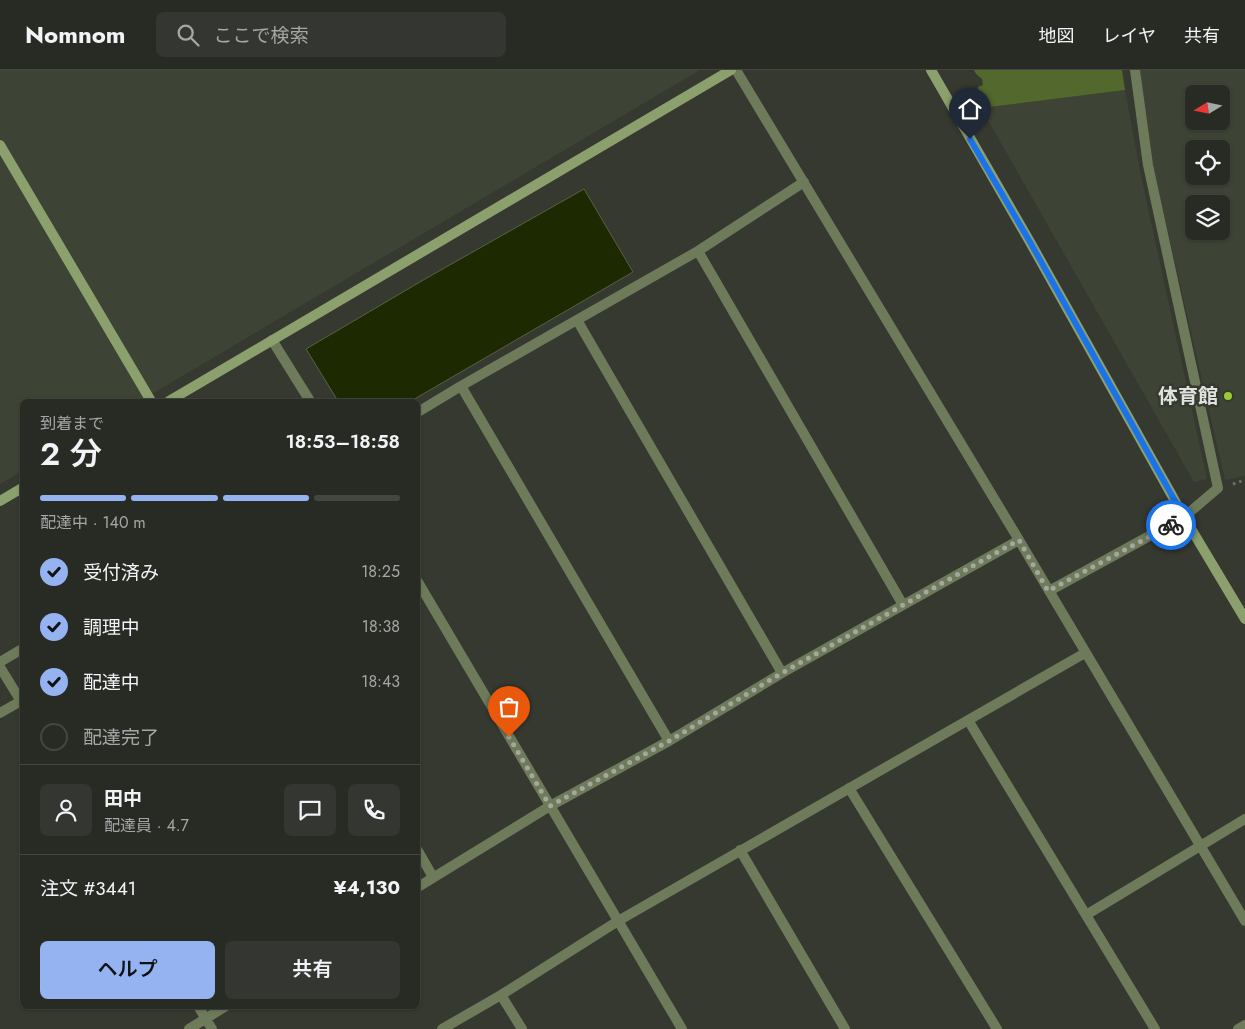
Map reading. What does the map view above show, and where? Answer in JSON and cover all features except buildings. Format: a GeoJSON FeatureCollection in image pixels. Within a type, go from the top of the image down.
{"type":"FeatureCollection","features":[{"type":"Feature","properties":{"kind":"street"},"geometry":{"type":"LineString","coordinates":[[172,399],[731,70]]}},
{"type":"Feature","properties":{"kind":"street"},"geometry":{"type":"LineString","coordinates":[[736,70],[1019,540],[1245,921]]}},
{"type":"Feature","properties":{"kind":"street"},"geometry":{"type":"LineString","coordinates":[[931,70],[1184,517],[1245,619]]}},
{"type":"Feature","properties":{"kind":"street"},"geometry":{"type":"LineString","coordinates":[[1048,591],[1184,517],[1218,488],[1148,165],[1135,70]]}},
{"type":"Feature","properties":{"kind":"street"},"geometry":{"type":"LineString","coordinates":[[0,145],[150,399]]}},
{"type":"Feature","properties":{"kind":"street"},"geometry":{"type":"LineString","coordinates":[[420,411],[698,252],[804,182]]}},
{"type":"Feature","properties":{"kind":"street"},"geometry":{"type":"LineString","coordinates":[[698,252],[903,605]]}},
{"type":"Feature","properties":{"kind":"street"},"geometry":{"type":"LineString","coordinates":[[578,320],[782,673]]}},
{"type":"Feature","properties":{"kind":"street"},"geometry":{"type":"LineString","coordinates":[[272,340],[309,399]]}},
{"type":"Feature","properties":{"kind":"street"},"geometry":{"type":"LineString","coordinates":[[461,386],[669,741]]}},
{"type":"Feature","properties":{"kind":"street"},"geometry":{"type":"LineString","coordinates":[[0,501],[20,489]]}},
{"type":"Feature","properties":{"kind":"street"},"geometry":{"type":"LineString","coordinates":[[420,886],[550,806],[669,741],[782,673],[1019,540]]}},
{"type":"Feature","properties":{"kind":"street"},"geometry":{"type":"LineString","coordinates":[[420,585],[682,1029]]}},
{"type":"Feature","properties":{"kind":"street"},"geometry":{"type":"LineString","coordinates":[[0,662],[20,650]]}},
{"type":"Feature","properties":{"kind":"street"},"geometry":{"type":"LineString","coordinates":[[442,1029],[618,921],[1085,653]]}},
{"type":"Feature","properties":{"kind":"street"},"geometry":{"type":"LineString","coordinates":[[0,667],[20,699]]}},
{"type":"Feature","properties":{"kind":"street"},"geometry":{"type":"LineString","coordinates":[[0,713],[20,703]]}},
{"type":"Feature","properties":{"kind":"street"},"geometry":{"type":"LineString","coordinates":[[968,720],[1155,1029]]}},
{"type":"Feature","properties":{"kind":"street"},"geometry":{"type":"LineString","coordinates":[[849,788],[997,1029]]}},
{"type":"Feature","properties":{"kind":"street"},"geometry":{"type":"LineString","coordinates":[[1086,914],[1245,820]]}},
{"type":"Feature","properties":{"kind":"street"},"geometry":{"type":"LineString","coordinates":[[740,850],[845,1029]]}},
{"type":"Feature","properties":{"kind":"street"},"geometry":{"type":"LineString","coordinates":[[420,855],[433,878]]}},
{"type":"Feature","properties":{"kind":"street"},"geometry":{"type":"LineString","coordinates":[[500,994],[522,1029]]}},
{"type":"Feature","properties":{"kind":"street"},"geometry":{"type":"LineString","coordinates":[[200,1009],[212,1029]]}},
{"type":"Feature","properties":{"kind":"street"},"geometry":{"type":"LineString","coordinates":[[189,1029],[221,1009]]}},
{"type":"Feature","properties":{"kind":"street"},"geometry":{"type":"LineString","coordinates":[[1238,1029],[1245,1024]]}},
{"type":"Feature","properties":{"kind":"shaded area"},"geometry":{"type":"Polygon","coordinates":[[[0,70],[700,70],[143,399],[20,399],[20,472],[0,484],[0,70]]]}},
{"type":"Feature","properties":{"kind":"shaded area"},"geometry":{"type":"Polygon","coordinates":[[[974,70],[1122,70],[1125,90],[981,108],[978,87],[983,85],[982,79],[974,70]]]}},
{"type":"Feature","properties":{"kind":"shaded area"},"geometry":{"type":"Polygon","coordinates":[[[1140,70],[1245,70],[1245,476],[1225,480],[1153,167],[1140,70]]]}},
{"type":"Feature","properties":{"kind":"shaded area"},"geometry":{"type":"Polygon","coordinates":[[[1125,90],[1141,176],[1207,479],[1194,482],[981,108],[1125,90]]]}},
{"type":"Feature","properties":{"kind":"shaded area"},"geometry":{"type":"Polygon","coordinates":[[[584,189],[633,272],[414,399],[337,399],[306,349],[584,189]]]}},
{"type":"Feature","properties":{"kind":"way so far"},"geometry":{"type":"LineString","coordinates":[[509,737],[550,806],[669,741],[782,673],[1019,540],[1048,591],[1171,525]]}},
{"type":"Feature","properties":{"kind":"place","name":"体育館"},"geometry":{"type":"Point","coordinates":[1228,396]}},
{"type":"Feature","properties":{"kind":"route"},"geometry":{"type":"LineString","coordinates":[[970,139],[1184,517],[1171,525]]}}]}
